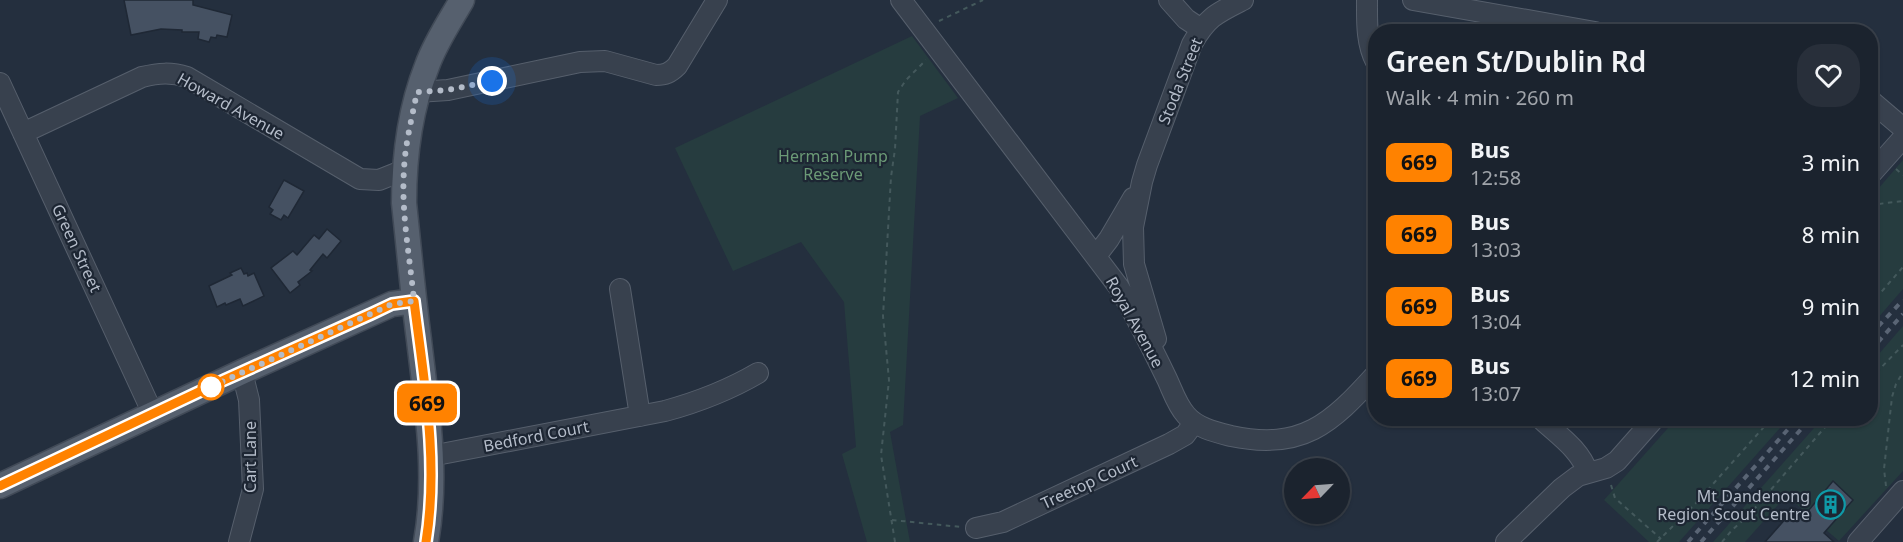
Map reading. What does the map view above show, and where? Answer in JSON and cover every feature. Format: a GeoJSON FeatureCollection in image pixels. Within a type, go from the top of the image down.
{"type":"FeatureCollection","features":[{"type":"Feature","properties":{"kind":"main road"},"geometry":{"type":"LineString","coordinates":[[426,542],[431,514],[431,456],[404,203],[404,170],[417,92],[428,63],[462,0]]}},
{"type":"Feature","properties":{"kind":"main road"},"geometry":{"type":"LineString","coordinates":[[0,486],[392,304],[414,301]]}},
{"type":"Feature","properties":{"kind":"street"},"geometry":{"type":"LineString","coordinates":[[417,92],[448,90],[580,62],[605,61],[656,75],[670,73],[681,60],[717,0]]}},
{"type":"Feature","properties":{"kind":"street","name":"Royal Avenue"},"geometry":{"type":"LineString","coordinates":[[901,0],[1127,300],[1180,407],[1194,423]]}},
{"type":"Feature","properties":{"kind":"street"},"geometry":{"type":"LineString","coordinates":[[1170,0],[1186,19],[1201,29]]}},
{"type":"Feature","properties":{"kind":"street","name":"Stoda Street"},"geometry":{"type":"LineString","coordinates":[[1156,360],[1156,338],[1134,264],[1133,227],[1142,182],[1192,44],[1207,21],[1243,0]]}},
{"type":"Feature","properties":{"kind":"street"},"geometry":{"type":"LineString","coordinates":[[1366,0],[1368,37]]}},
{"type":"Feature","properties":{"kind":"street"},"geometry":{"type":"LineString","coordinates":[[1413,0],[1550,24]]}},
{"type":"Feature","properties":{"kind":"street","name":"Howard Avenue"},"geometry":{"type":"LineString","coordinates":[[23,133],[142,77],[174,73],[188,78],[360,179],[379,180],[404,170]]}},
{"type":"Feature","properties":{"kind":"street","name":"Green Street"},"geometry":{"type":"LineString","coordinates":[[0,83],[153,414]]}},
{"type":"Feature","properties":{"kind":"street"},"geometry":{"type":"LineString","coordinates":[[1878,107],[1903,128]]}},
{"type":"Feature","properties":{"kind":"street"},"geometry":{"type":"LineString","coordinates":[[1878,166],[1903,138]]}},
{"type":"Feature","properties":{"kind":"street","name":"Stoda Street"},"geometry":{"type":"LineString","coordinates":[[1096,256],[1109,239],[1142,182]]}},
{"type":"Feature","properties":{"kind":"street"},"geometry":{"type":"LineString","coordinates":[[620,289],[640,416]]}},
{"type":"Feature","properties":{"kind":"street","name":"Cart Lane"},"geometry":{"type":"LineString","coordinates":[[239,542],[253,489],[249,400],[242,372]]}},
{"type":"Feature","properties":{"kind":"street","name":"Bedford Court"},"geometry":{"type":"LineString","coordinates":[[431,456],[665,411],[692,404],[758,374]]}},
{"type":"Feature","properties":{"kind":"street"},"geometry":{"type":"LineString","coordinates":[[1194,423],[1252,441],[1298,437],[1332,417],[1368,382]]}},
{"type":"Feature","properties":{"kind":"street","name":"Treetop Court"},"geometry":{"type":"LineString","coordinates":[[976,528],[1003,522],[1169,444],[1185,435],[1194,423]]}},
{"type":"Feature","properties":{"kind":"street"},"geometry":{"type":"LineString","coordinates":[[1549,426],[1578,453],[1584,462],[1597,470]]}},
{"type":"Feature","properties":{"kind":"street"},"geometry":{"type":"LineString","coordinates":[[1506,542],[1562,488],[1578,476],[1597,470],[1626,452],[1648,426]]}},
{"type":"Feature","properties":{"kind":"street"},"geometry":{"type":"LineString","coordinates":[[1858,542],[1895,491]]}},
{"type":"Feature","properties":{"kind":"path"},"geometry":{"type":"LineString","coordinates":[[940,20],[982,0]]}},
{"type":"Feature","properties":{"kind":"path"},"geometry":{"type":"LineString","coordinates":[[895,542],[881,455],[889,380],[883,316],[897,103],[898,92],[906,80],[938,48]]}},
{"type":"Feature","properties":{"kind":"path"},"geometry":{"type":"LineString","coordinates":[[1878,204],[1903,201]]}},
{"type":"Feature","properties":{"kind":"path"},"geometry":{"type":"LineString","coordinates":[[1878,296],[1903,267]]}},
{"type":"Feature","properties":{"kind":"path"},"geometry":{"type":"LineString","coordinates":[[1878,371],[1903,345]]}},
{"type":"Feature","properties":{"kind":"path"},"geometry":{"type":"LineString","coordinates":[[1895,491],[1884,469],[1892,397],[1903,372]]}},
{"type":"Feature","properties":{"kind":"path"},"geometry":{"type":"LineString","coordinates":[[1597,470],[1615,498],[1659,540],[1765,426]]}},
{"type":"Feature","properties":{"kind":"path"},"geometry":{"type":"LineString","coordinates":[[1722,542],[1749,515],[1826,426]]}},
{"type":"Feature","properties":{"kind":"path"},"geometry":{"type":"LineString","coordinates":[[891,520],[976,528]]}},
{"type":"Feature","properties":{"kind":"green space","name":"Herman Pump Reserve"},"geometry":{"type":"Polygon","coordinates":[[[912,36],[958,98],[920,116],[903,425],[890,432],[910,542],[867,542],[842,454],[856,447],[844,302],[801,242],[733,271],[675,148],[912,36]]]}},
{"type":"Feature","properties":{"kind":"green space"},"geometry":{"type":"Polygon","coordinates":[[[1903,160],[1903,289],[1878,318],[1878,189],[1903,160]]]}},
{"type":"Feature","properties":{"kind":"green space"},"geometry":{"type":"Polygon","coordinates":[[[1903,326],[1903,471],[1839,541],[1785,497],[1745,542],[1713,542],[1816,426],[1878,426],[1878,355],[1903,326]]]}},
{"type":"Feature","properties":{"kind":"green space"},"geometry":{"type":"Polygon","coordinates":[[[1670,426],[1782,426],[1679,542],[1649,542],[1604,500],[1670,426]]]}},
{"type":"Feature","properties":{"kind":"building"},"geometry":{"type":"Polygon","coordinates":[[[124,0],[193,0],[193,5],[232,15],[227,37],[217,35],[216,38],[211,37],[209,42],[198,39],[199,32],[161,29],[131,35],[124,0]]]}},
{"type":"Feature","properties":{"kind":"building"},"geometry":{"type":"Polygon","coordinates":[[[284,180],[304,191],[288,218],[284,215],[281,220],[270,214],[273,210],[269,207],[284,180]]]}},
{"type":"Feature","properties":{"kind":"building"},"geometry":{"type":"Polygon","coordinates":[[[327,229],[341,241],[327,258],[323,254],[310,270],[312,271],[298,282],[300,285],[290,293],[271,268],[293,251],[297,255],[314,235],[319,239],[327,229]]]}},
{"type":"Feature","properties":{"kind":"building"},"geometry":{"type":"Polygon","coordinates":[[[241,268],[248,276],[254,273],[264,296],[243,306],[240,299],[217,307],[209,286],[241,268]]]}},
{"type":"Feature","properties":{"kind":"building"},"geometry":{"type":"Polygon","coordinates":[[[1833,481],[1853,500],[1824,533],[1834,542],[1765,542],[1795,508],[1804,516],[1833,481]]]}},
{"type":"Feature","properties":{"kind":"railway"},"geometry":{"type":"LineString","coordinates":[[1878,327],[1903,300]]}},
{"type":"Feature","properties":{"kind":"railway"},"geometry":{"type":"LineString","coordinates":[[1878,342],[1903,314]]}},
{"type":"Feature","properties":{"kind":"railway"},"geometry":{"type":"LineString","coordinates":[[1688,542],[1791,426]]}},
{"type":"Feature","properties":{"kind":"railway"},"geometry":{"type":"LineString","coordinates":[[1701,542],[1804,426]]}},
{"type":"Feature","properties":{"kind":"bus line","name":"669"},"geometry":{"type":"LineString","coordinates":[[0,486],[392,304],[414,301],[427,403],[431,456],[431,514],[426,542]]}},
{"type":"Feature","properties":{"kind":"place","name":"Mt Dandenong Region Scout Centre"},"geometry":{"type":"Point","coordinates":[1831,505]}},
{"type":"Feature","properties":{"kind":"route"},"geometry":{"type":"LineString","coordinates":[[211,387],[202,391],[392,304],[414,301],[404,203],[404,170],[417,92],[436,92],[492,81]]}}]}
